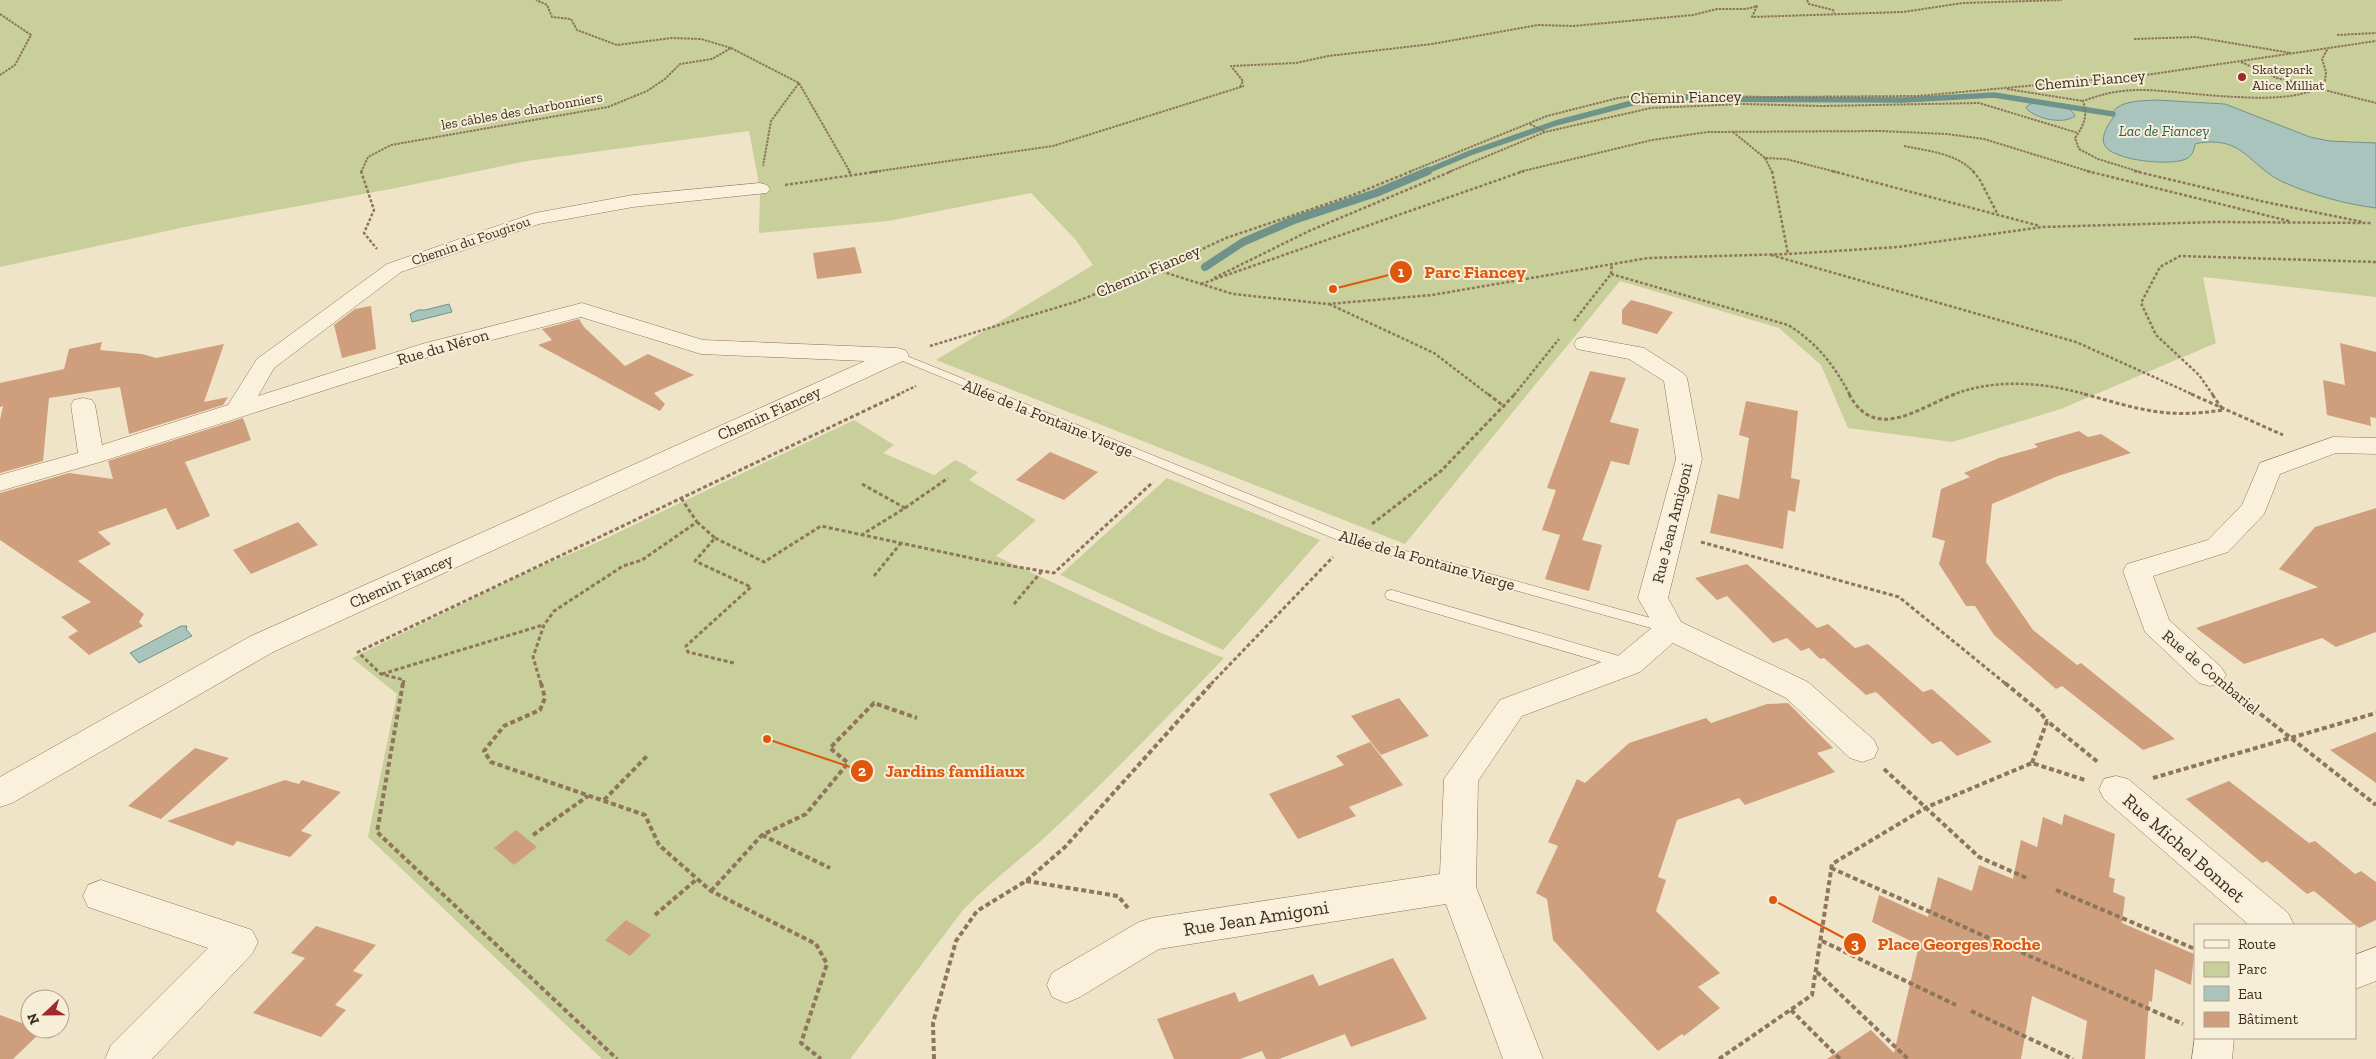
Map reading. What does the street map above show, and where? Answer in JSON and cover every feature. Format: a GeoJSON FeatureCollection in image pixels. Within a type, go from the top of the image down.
{"type":"FeatureCollection","features":[{"type":"Feature","properties":{"kind":"street","name":"Chemin du Fougirou"},"geometry":{"type":"LineString","coordinates":[[238,409],[265,364],[394,268],[535,219],[633,201],[760,189]]}},
{"type":"Feature","properties":{"kind":"street","name":"Rue du Néron"},"geometry":{"type":"LineString","coordinates":[[0,483],[91,457],[430,349],[582,310],[701,347],[897,356]]}},
{"type":"Feature","properties":{"kind":"street","name":"Rue Jean Amigoni"},"geometry":{"type":"LineString","coordinates":[[1573,334],[1636,353],[1675,378],[1689,459],[1653,598],[1670,629]]}},
{"type":"Feature","properties":{"kind":"street","name":"Chemin Fiancey"},"geometry":{"type":"LineString","coordinates":[[0,793],[262,644],[897,356]]}},
{"type":"Feature","properties":{"kind":"street"},"geometry":{"type":"LineString","coordinates":[[84,405],[91,457]]}},
{"type":"Feature","properties":{"kind":"street","name":"Rue de Combariel"},"geometry":{"type":"LineString","coordinates":[[2210,675],[2156,624],[2137,571],[2218,546],[2254,508],[2269,469],[2333,445],[2376,446]]}},
{"type":"Feature","properties":{"kind":"street"},"geometry":{"type":"LineString","coordinates":[[1523,1059],[1458,887],[1461,779],[1511,708],[1629,664],[1670,629]]}},
{"type":"Feature","properties":{"kind":"street","name":"Allée de la Fontaine Vierge"},"geometry":{"type":"LineString","coordinates":[[1670,629],[1797,690],[1862,749]]}},
{"type":"Feature","properties":{"kind":"street","name":"Rue Michel Bonnet"},"geometry":{"type":"LineString","coordinates":[[2116,789],[2274,924]]}},
{"type":"Feature","properties":{"kind":"street","name":"Rue Jean Amigoni"},"geometry":{"type":"LineString","coordinates":[[1066,985],[1152,934],[1458,887]]}},
{"type":"Feature","properties":{"kind":"street"},"geometry":{"type":"LineString","coordinates":[[102,896],[239,942],[131,1058]]}},
{"type":"Feature","properties":{"kind":"street"},"geometry":{"type":"LineString","coordinates":[[2356,972],[2376,964]]}},
{"type":"Feature","properties":{"kind":"street"},"geometry":{"type":"LineString","coordinates":[[2203,1039],[2212,1059]]}},
{"type":"Feature","properties":{"kind":"lane","name":"Allée de la Fontaine Vierge"},"geometry":{"type":"LineString","coordinates":[[897,356],[1168,468],[1350,540],[1670,629]]}},
{"type":"Feature","properties":{"kind":"lane"},"geometry":{"type":"LineString","coordinates":[[1392,596],[1629,664]]}},
{"type":"Feature","properties":{"kind":"path"},"geometry":{"type":"LineString","coordinates":[[536,0],[547,5],[552,17],[571,19],[577,30],[617,45],[672,38],[701,39],[731,48],[799,83],[816,110],[851,175]]}},
{"type":"Feature","properties":{"kind":"path"},"geometry":{"type":"LineString","coordinates":[[1806,0],[1809,4],[1833,10],[1834,13]]}},
{"type":"Feature","properties":{"kind":"path"},"geometry":{"type":"LineString","coordinates":[[760,189],[1053,146],[1242,86],[1243,81],[1231,66],[1296,63],[1328,56],[1432,44],[1538,25],[1573,26],[1693,15],[1717,9],[1746,9],[1757,6],[1752,17],[1903,12],[1963,4],[2062,0]]}},
{"type":"Feature","properties":{"kind":"path"},"geometry":{"type":"LineString","coordinates":[[0,14],[31,35],[15,65],[0,75]]}},
{"type":"Feature","properties":{"kind":"path"},"geometry":{"type":"LineString","coordinates":[[2337,35],[2376,32]]}},
{"type":"Feature","properties":{"kind":"path"},"geometry":{"type":"LineString","coordinates":[[2134,39],[2195,37],[2294,53]]}},
{"type":"Feature","properties":{"kind":"path","name":"Chemin Fiancey"},"geometry":{"type":"LineString","coordinates":[[897,356],[1075,302],[1157,270],[1226,238],[1353,195],[1547,116],[1618,98],[1649,94],[1918,96],[2146,75],[2376,41]]}},
{"type":"Feature","properties":{"kind":"path","name":"les câbles des charbonniers"},"geometry":{"type":"LineString","coordinates":[[394,268],[364,234],[374,210],[361,171],[368,157],[391,145],[421,138],[613,105],[648,91],[670,77],[680,64],[712,59],[731,48]]}},
{"type":"Feature","properties":{"kind":"path"},"geometry":{"type":"LineString","coordinates":[[2001,88],[2083,101],[2092,95],[2120,90],[2174,90],[2276,98],[2305,95],[2318,89],[2326,77],[2322,58],[2328,48]]}},
{"type":"Feature","properties":{"kind":"path"},"geometry":{"type":"LineString","coordinates":[[2241,62],[2277,78],[2376,103]]}},
{"type":"Feature","properties":{"kind":"path"},"geometry":{"type":"LineString","coordinates":[[763,166],[771,121],[799,83]]}},
{"type":"Feature","properties":{"kind":"path"},"geometry":{"type":"LineString","coordinates":[[1738,96],[1743,104]]}},
{"type":"Feature","properties":{"kind":"path"},"geometry":{"type":"LineString","coordinates":[[2083,101],[2088,112],[2084,126],[2075,138],[2079,149],[2098,159],[2130,170],[2265,202],[2376,224]]}},
{"type":"Feature","properties":{"kind":"path"},"geometry":{"type":"LineString","coordinates":[[1200,284],[1309,231],[1545,132],[1651,108],[1743,104],[1822,106],[1978,103],[2078,134]]}},
{"type":"Feature","properties":{"kind":"path"},"geometry":{"type":"LineString","coordinates":[[1529,123],[1545,132]]}},
{"type":"Feature","properties":{"kind":"path"},"geometry":{"type":"LineString","coordinates":[[1200,284],[1512,174],[1652,140],[1708,132],[1880,131],[1947,134],[1984,139],[2100,175],[2295,222]]}},
{"type":"Feature","properties":{"kind":"path"},"geometry":{"type":"LineString","coordinates":[[1733,132],[1764,158],[1772,172],[1788,254]]}},
{"type":"Feature","properties":{"kind":"path"},"geometry":{"type":"LineString","coordinates":[[1904,146],[1954,157],[1965,164],[1976,173],[1997,214]]}},
{"type":"Feature","properties":{"kind":"path"},"geometry":{"type":"LineString","coordinates":[[1764,158],[1786,159],[2043,227]]}},
{"type":"Feature","properties":{"kind":"path"},"geometry":{"type":"LineString","coordinates":[[1157,270],[1233,294],[1328,304],[1432,295],[1648,258],[1788,254],[1898,247],[2043,227],[2214,222],[2371,223]]}},
{"type":"Feature","properties":{"kind":"path"},"geometry":{"type":"LineString","coordinates":[[1768,254],[2076,342],[2223,410],[2318,450]]}},
{"type":"Feature","properties":{"kind":"path"},"geometry":{"type":"LineString","coordinates":[[2223,410],[2198,375],[2156,335],[2141,303],[2160,267],[2180,256],[2376,262]]}},
{"type":"Feature","properties":{"kind":"path"},"geometry":{"type":"LineString","coordinates":[[934,1059],[933,1023],[956,941],[977,911],[1026,881],[1065,847],[1238,654],[1350,540],[1441,471],[1505,407],[1573,334],[1610,274],[1612,264]]}},
{"type":"Feature","properties":{"kind":"path"},"geometry":{"type":"LineString","coordinates":[[1610,274],[1784,323],[1824,354],[1836,369],[1860,412],[1872,418],[1894,420],[1946,396],[1976,388],[2041,384],[2164,414],[2200,414],[2223,410]]}},
{"type":"Feature","properties":{"kind":"path"},"geometry":{"type":"LineString","coordinates":[[1328,304],[1434,354],[1505,407]]}},
{"type":"Feature","properties":{"kind":"path"},"geometry":{"type":"LineString","coordinates":[[617,1059],[377,832],[404,680],[381,674],[358,652],[942,374]]}},
{"type":"Feature","properties":{"kind":"path"},"geometry":{"type":"LineString","coordinates":[[681,498],[697,522],[715,538],[764,562],[821,526],[1054,574],[1168,468]]}},
{"type":"Feature","properties":{"kind":"path"},"geometry":{"type":"LineString","coordinates":[[863,534],[948,478]]}},
{"type":"Feature","properties":{"kind":"path"},"geometry":{"type":"LineString","coordinates":[[862,484],[905,508]]}},
{"type":"Feature","properties":{"kind":"path"},"geometry":{"type":"LineString","coordinates":[[697,522],[642,560],[623,566],[554,611],[544,625],[533,657],[545,698],[540,710],[504,726],[484,751],[492,762],[644,815],[659,845],[711,891],[816,944],[827,964],[801,1043],[821,1059]]}},
{"type":"Feature","properties":{"kind":"path"},"geometry":{"type":"LineString","coordinates":[[1670,534],[1899,597],[2039,710],[2047,721],[2111,772],[2116,789]]}},
{"type":"Feature","properties":{"kind":"path"},"geometry":{"type":"LineString","coordinates":[[715,538],[695,561],[751,587],[686,646],[688,652],[734,663]]}},
{"type":"Feature","properties":{"kind":"path"},"geometry":{"type":"LineString","coordinates":[[874,576],[901,543]]}},
{"type":"Feature","properties":{"kind":"path"},"geometry":{"type":"LineString","coordinates":[[1014,604],[1041,571]]}},
{"type":"Feature","properties":{"kind":"path"},"geometry":{"type":"LineString","coordinates":[[381,674],[544,625]]}},
{"type":"Feature","properties":{"kind":"path","name":"Rue de Combariel"},"geometry":{"type":"LineString","coordinates":[[2210,675],[2376,805]]}},
{"type":"Feature","properties":{"kind":"path"},"geometry":{"type":"LineString","coordinates":[[711,891],[762,836],[806,814],[848,763],[830,748],[874,703],[917,718]]}},
{"type":"Feature","properties":{"kind":"path"},"geometry":{"type":"LineString","coordinates":[[1719,1059],[1812,995],[1822,941],[1832,864],[1927,807],[2032,763],[2116,789],[2376,713]]}},
{"type":"Feature","properties":{"kind":"path"},"geometry":{"type":"LineString","coordinates":[[2032,763],[2047,721]]}},
{"type":"Feature","properties":{"kind":"path"},"geometry":{"type":"LineString","coordinates":[[1862,749],[1927,807],[1978,858],[2029,879]]}},
{"type":"Feature","properties":{"kind":"path"},"geometry":{"type":"LineString","coordinates":[[604,800],[648,755]]}},
{"type":"Feature","properties":{"kind":"path"},"geometry":{"type":"LineString","coordinates":[[532,835],[589,795]]}},
{"type":"Feature","properties":{"kind":"path"},"geometry":{"type":"LineString","coordinates":[[762,836],[830,868]]}},
{"type":"Feature","properties":{"kind":"path"},"geometry":{"type":"LineString","coordinates":[[1832,868],[2194,1028]]}},
{"type":"Feature","properties":{"kind":"path"},"geometry":{"type":"LineString","coordinates":[[655,915],[697,879]]}},
{"type":"Feature","properties":{"kind":"path"},"geometry":{"type":"LineString","coordinates":[[1026,881],[1118,896],[1152,934]]}},
{"type":"Feature","properties":{"kind":"path"},"geometry":{"type":"LineString","coordinates":[[2056,890],[2194,949]]}},
{"type":"Feature","properties":{"kind":"path"},"geometry":{"type":"LineString","coordinates":[[1822,941],[1956,1005]]}},
{"type":"Feature","properties":{"kind":"path"},"geometry":{"type":"LineString","coordinates":[[1817,972],[1908,1059]]}},
{"type":"Feature","properties":{"kind":"path"},"geometry":{"type":"LineString","coordinates":[[1791,1010],[1840,1059]]}},
{"type":"Feature","properties":{"kind":"path"},"geometry":{"type":"LineString","coordinates":[[1971,1011],[2073,1059]]}},
{"type":"Feature","properties":{"kind":"green space"},"geometry":{"type":"Polygon","coordinates":[[[0,0],[2376,0],[2376,297],[2203,277],[2216,343],[2061,409],[1952,442],[1848,428],[1821,365],[1779,328],[1620,281],[1405,544],[936,360],[1093,265],[1075,239],[1031,193],[888,221],[759,233],[760,189],[749,131],[527,161],[391,189],[190,226],[0,267],[0,0]]]}},
{"type":"Feature","properties":{"kind":"green space"},"geometry":{"type":"Polygon","coordinates":[[[854,420],[894,445],[883,453],[934,475],[955,460],[978,472],[969,480],[1036,520],[996,556],[1161,633],[1224,658],[1079,806],[963,910],[850,1059],[602,1059],[368,837],[397,694],[352,658],[530,571],[598,542],[854,420]]]}},
{"type":"Feature","properties":{"kind":"green space"},"geometry":{"type":"Polygon","coordinates":[[[1167,478],[1320,540],[1223,650],[1060,575],[1167,478]]]}},
{"type":"Feature","properties":{"kind":"water","name":"Lac de Fiancey"},"geometry":{"type":"Polygon","coordinates":[[[2156,100],[2225,104],[2310,137],[2329,141],[2376,143],[2376,208],[2329,198],[2283,182],[2236,148],[2226,144],[2214,142],[2195,144],[2193,152],[2188,158],[2170,162],[2143,161],[2118,155],[2109,150],[2103,140],[2106,129],[2114,116],[2112,113],[2126,103],[2156,100]]]}},
{"type":"Feature","properties":{"kind":"water"},"geometry":{"type":"Polygon","coordinates":[[[2033,103],[2050,103],[2063,106],[2068,108],[2075,116],[2064,120],[2043,118],[2026,108],[2033,103]]]}},
{"type":"Feature","properties":{"kind":"water"},"geometry":{"type":"Polygon","coordinates":[[[449,304],[452,312],[412,322],[410,314],[418,310],[449,304]]]}},
{"type":"Feature","properties":{"kind":"water"},"geometry":{"type":"Polygon","coordinates":[[[181,626],[187,626],[186,629],[192,636],[139,663],[130,653],[181,626]]]}},
{"type":"Feature","properties":{"kind":"building"},"geometry":{"type":"Polygon","coordinates":[[[855,247],[862,273],[817,279],[813,253],[855,247]]]}},
{"type":"Feature","properties":{"kind":"building"},"geometry":{"type":"Polygon","coordinates":[[[1631,300],[1673,312],[1657,334],[1622,324],[1622,310],[1631,300]]]}},
{"type":"Feature","properties":{"kind":"building"},"geometry":{"type":"Polygon","coordinates":[[[371,306],[376,349],[342,358],[334,325],[355,309],[371,306]]]}},
{"type":"Feature","properties":{"kind":"building"},"geometry":{"type":"Polygon","coordinates":[[[579,319],[584,327],[625,366],[648,354],[694,375],[654,393],[665,404],[660,411],[538,345],[552,340],[542,329],[579,319]]]}},
{"type":"Feature","properties":{"kind":"building"},"geometry":{"type":"Polygon","coordinates":[[[102,342],[100,350],[142,354],[156,358],[224,344],[204,402],[228,397],[223,405],[129,434],[120,387],[49,398],[43,461],[0,473],[0,420],[3,406],[0,407],[0,383],[64,369],[69,349],[102,342]]]}},
{"type":"Feature","properties":{"kind":"building"},"geometry":{"type":"Polygon","coordinates":[[[2340,343],[2376,352],[2376,418],[2370,417],[2371,426],[2327,415],[2323,380],[2345,385],[2340,343]]]}},
{"type":"Feature","properties":{"kind":"building"},"geometry":{"type":"Polygon","coordinates":[[[1590,371],[1626,378],[1610,422],[1639,429],[1629,465],[1611,461],[1582,540],[1602,545],[1589,591],[1545,579],[1560,535],[1542,530],[1556,490],[1547,488],[1590,371]]]}},
{"type":"Feature","properties":{"kind":"building"},"geometry":{"type":"Polygon","coordinates":[[[1746,401],[1798,411],[1791,478],[1800,480],[1795,512],[1788,510],[1783,549],[1710,533],[1718,494],[1739,499],[1749,438],[1739,435],[1746,401]]]}},
{"type":"Feature","properties":{"kind":"building"},"geometry":{"type":"Polygon","coordinates":[[[243,418],[251,440],[185,462],[210,516],[177,530],[166,508],[98,532],[111,544],[78,561],[144,614],[139,622],[143,626],[89,655],[68,637],[78,631],[61,617],[91,602],[0,540],[0,493],[69,473],[113,479],[108,461],[243,418]]]}},
{"type":"Feature","properties":{"kind":"building"},"geometry":{"type":"Polygon","coordinates":[[[2079,431],[2088,437],[2101,434],[2131,453],[2058,476],[1992,504],[1986,562],[2033,630],[2077,665],[2081,663],[2175,739],[2143,750],[2062,686],[2056,689],[1994,635],[1975,606],[1966,606],[1939,564],[1945,541],[1932,537],[1941,489],[1970,477],[1964,473],[1999,458],[2038,447],[2034,444],[2079,431]]]}},
{"type":"Feature","properties":{"kind":"building"},"geometry":{"type":"Polygon","coordinates":[[[1050,452],[1098,472],[1064,500],[1016,480],[1050,452]]]}},
{"type":"Feature","properties":{"kind":"building"},"geometry":{"type":"Polygon","coordinates":[[[2376,508],[2376,632],[2336,647],[2322,638],[2244,664],[2196,628],[2318,587],[2279,569],[2315,527],[2376,508]]]}},
{"type":"Feature","properties":{"kind":"building"},"geometry":{"type":"Polygon","coordinates":[[[298,522],[318,545],[251,574],[233,550],[298,522]]]}},
{"type":"Feature","properties":{"kind":"building"},"geometry":{"type":"Polygon","coordinates":[[[1747,564],[1817,628],[1828,624],[1855,648],[1868,644],[1923,692],[1932,689],[1992,742],[1957,756],[1941,741],[1932,744],[1876,692],[1866,695],[1824,658],[1820,659],[1809,648],[1801,651],[1787,638],[1773,643],[1727,596],[1717,600],[1695,578],[1747,564]]]}},
{"type":"Feature","properties":{"kind":"building"},"geometry":{"type":"Polygon","coordinates":[[[1399,698],[1429,736],[1381,755],[1351,716],[1399,698]]]}},
{"type":"Feature","properties":{"kind":"building"},"geometry":{"type":"Polygon","coordinates":[[[1788,703],[1833,748],[1817,753],[1835,772],[1745,805],[1739,798],[1677,820],[1658,877],[1666,880],[1656,911],[1720,973],[1698,987],[1720,1008],[1684,1036],[1682,1034],[1658,1051],[1553,940],[1547,899],[1536,893],[1558,846],[1548,842],[1577,779],[1585,783],[1629,743],[1706,718],[1711,723],[1767,704],[1788,703]]]}},
{"type":"Feature","properties":{"kind":"building"},"geometry":{"type":"Polygon","coordinates":[[[2376,732],[2376,783],[2330,750],[2376,732]]]}},
{"type":"Feature","properties":{"kind":"building"},"geometry":{"type":"Polygon","coordinates":[[[1370,742],[1403,785],[1349,807],[1356,816],[1298,839],[1269,794],[1344,765],[1336,756],[1370,742]]]}},
{"type":"Feature","properties":{"kind":"building"},"geometry":{"type":"Polygon","coordinates":[[[195,748],[229,758],[161,819],[128,806],[195,748]]]}},
{"type":"Feature","properties":{"kind":"building"},"geometry":{"type":"Polygon","coordinates":[[[285,780],[299,784],[302,780],[341,792],[301,831],[312,835],[290,857],[237,841],[233,846],[167,821],[285,780]]]}},
{"type":"Feature","properties":{"kind":"building"},"geometry":{"type":"Polygon","coordinates":[[[2229,781],[2309,843],[2315,841],[2355,874],[2361,871],[2376,882],[2376,920],[2359,928],[2314,891],[2307,894],[2267,861],[2262,863],[2186,799],[2229,781]]]}},
{"type":"Feature","properties":{"kind":"building"},"geometry":{"type":"Polygon","coordinates":[[[2064,814],[2115,834],[2109,877],[2115,879],[2113,892],[2125,897],[2122,923],[2194,954],[2191,985],[2155,969],[2152,1002],[2149,1001],[2145,1059],[2082,1059],[2087,1021],[2032,996],[2021,1059],[1827,1059],[1871,1030],[1894,1053],[1919,945],[1872,922],[1879,895],[1928,917],[1938,877],[1972,891],[1979,865],[2013,879],[2021,840],[2037,847],[2043,817],[2062,825],[2064,814]]]}},
{"type":"Feature","properties":{"kind":"building"},"geometry":{"type":"Polygon","coordinates":[[[516,830],[537,847],[514,865],[494,848],[516,830]]]}},
{"type":"Feature","properties":{"kind":"building"},"geometry":{"type":"Polygon","coordinates":[[[626,920],[651,935],[630,956],[605,940],[626,920]]]}},
{"type":"Feature","properties":{"kind":"building"},"geometry":{"type":"Polygon","coordinates":[[[316,926],[376,945],[353,971],[363,975],[335,1005],[346,1010],[321,1037],[253,1013],[305,958],[291,953],[316,926]]]}},
{"type":"Feature","properties":{"kind":"building"},"geometry":{"type":"Polygon","coordinates":[[[1393,958],[1427,1019],[1351,1047],[1345,1034],[1279,1059],[1266,1059],[1262,1051],[1240,1059],[1174,1059],[1157,1019],[1235,992],[1239,1002],[1313,974],[1319,986],[1393,958]]]}},
{"type":"Feature","properties":{"kind":"building"},"geometry":{"type":"Polygon","coordinates":[[[0,1015],[20,1022],[20,1039],[34,1039],[13,1059],[0,1059],[0,1015]]]}},
{"type":"Feature","properties":{"kind":"waterway"},"geometry":{"type":"LineString","coordinates":[[1425,172],[1470,153],[1556,123],[1632,103],[1684,99],[1904,100],[1994,95],[2113,114]]}},
{"type":"Feature","properties":{"kind":"waterway"},"geometry":{"type":"LineString","coordinates":[[1205,267],[1243,242],[1294,220],[1376,193],[1428,171]]}},
{"type":"Feature","properties":{"kind":"place","name":"Skatepark Alice Milliat"},"geometry":{"type":"Point","coordinates":[2242,77]}},
{"type":"Feature","properties":{"kind":"place","name":"Parc Fiancey"},"geometry":{"type":"Point","coordinates":[1333,289]}},
{"type":"Feature","properties":{"kind":"place","name":"Jardins familiaux"},"geometry":{"type":"Point","coordinates":[767,739]}},
{"type":"Feature","properties":{"kind":"place","name":"Place Georges Roche"},"geometry":{"type":"Point","coordinates":[1773,900]}}]}
